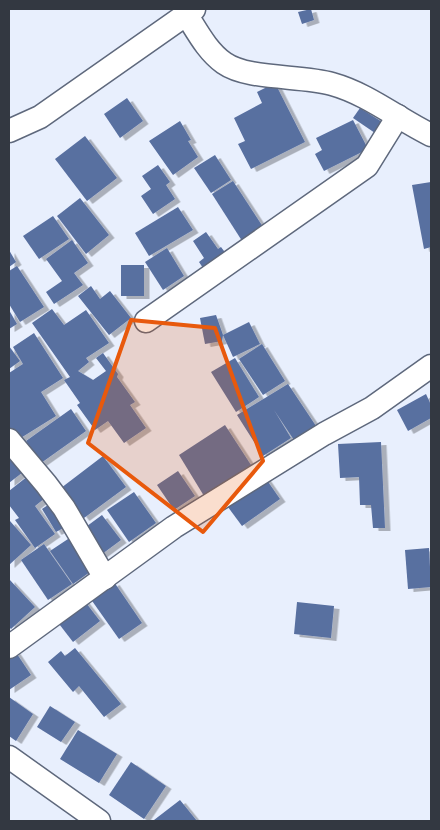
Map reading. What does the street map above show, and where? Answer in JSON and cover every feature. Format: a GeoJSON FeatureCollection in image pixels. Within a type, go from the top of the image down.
{"type":"FeatureCollection","features":[{"type":"Feature","properties":{"kind":"street"},"geometry":{"type":"LineString","coordinates":[[9,131],[40,117],[190,11],[201,38],[225,64],[261,75],[305,78],[334,84],[431,135]]}},
{"type":"Feature","properties":{"kind":"street"},"geometry":{"type":"LineString","coordinates":[[146,321],[367,166],[398,116]]}},
{"type":"Feature","properties":{"kind":"street"},"geometry":{"type":"LineString","coordinates":[[9,647],[174,528],[324,434],[372,408],[431,366]]}},
{"type":"Feature","properties":{"kind":"street"},"geometry":{"type":"LineString","coordinates":[[9,440],[41,477],[64,508],[105,578]]}},
{"type":"Feature","properties":{"kind":"street"},"geometry":{"type":"LineString","coordinates":[[9,757],[99,821]]}},
{"type":"Feature","properties":{"kind":"highlighted area"},"geometry":{"type":"Polygon","coordinates":[[[131,320],[215,328],[263,461],[203,532],[88,443],[131,320]]]}},
{"type":"Feature","properties":{"kind":"building"},"geometry":{"type":"Polygon","coordinates":[[[311,9],[314,20],[302,24],[298,12],[311,9]]]}},
{"type":"Feature","properties":{"kind":"building"},"geometry":{"type":"Polygon","coordinates":[[[275,83],[305,142],[251,169],[238,144],[245,141],[234,118],[262,103],[257,92],[275,83]]]}},
{"type":"Feature","properties":{"kind":"building"},"geometry":{"type":"Polygon","coordinates":[[[127,98],[143,121],[120,138],[104,114],[127,98]]]}},
{"type":"Feature","properties":{"kind":"building"},"geometry":{"type":"Polygon","coordinates":[[[360,108],[382,122],[375,133],[353,118],[360,108]]]}},
{"type":"Feature","properties":{"kind":"building"},"geometry":{"type":"Polygon","coordinates":[[[353,120],[368,149],[324,171],[315,154],[322,150],[316,138],[353,120]]]}},
{"type":"Feature","properties":{"kind":"building"},"geometry":{"type":"Polygon","coordinates":[[[180,121],[191,140],[188,141],[198,157],[173,175],[149,141],[180,121]]]}},
{"type":"Feature","properties":{"kind":"building"},"geometry":{"type":"Polygon","coordinates":[[[85,136],[117,178],[87,201],[55,159],[85,136]]]}},
{"type":"Feature","properties":{"kind":"building"},"geometry":{"type":"Polygon","coordinates":[[[215,155],[231,180],[211,193],[194,168],[215,155]]]}},
{"type":"Feature","properties":{"kind":"building"},"geometry":{"type":"Polygon","coordinates":[[[158,165],[170,182],[166,185],[175,199],[153,214],[141,196],[151,189],[142,176],[158,165]]]}},
{"type":"Feature","properties":{"kind":"building"},"geometry":{"type":"Polygon","coordinates":[[[233,181],[265,230],[244,244],[212,194],[233,181]]]}},
{"type":"Feature","properties":{"kind":"building"},"geometry":{"type":"Polygon","coordinates":[[[431,182],[431,247],[424,249],[412,185],[431,182]]]}},
{"type":"Feature","properties":{"kind":"building"},"geometry":{"type":"Polygon","coordinates":[[[80,198],[109,235],[86,254],[57,216],[80,198]]]}},
{"type":"Feature","properties":{"kind":"building"},"geometry":{"type":"Polygon","coordinates":[[[178,207],[193,230],[149,256],[135,233],[178,207]]]}},
{"type":"Feature","properties":{"kind":"building"},"geometry":{"type":"Polygon","coordinates":[[[53,216],[69,239],[39,259],[23,236],[53,216]]]}},
{"type":"Feature","properties":{"kind":"building"},"geometry":{"type":"Polygon","coordinates":[[[206,232],[218,249],[221,247],[230,259],[207,274],[199,262],[204,258],[193,241],[206,232]]]}},
{"type":"Feature","properties":{"kind":"building"},"geometry":{"type":"Polygon","coordinates":[[[72,240],[88,263],[74,273],[83,285],[54,304],[46,292],[62,281],[46,259],[72,240]]]}},
{"type":"Feature","properties":{"kind":"building"},"geometry":{"type":"Polygon","coordinates":[[[167,248],[184,276],[163,290],[145,262],[167,248]]]}},
{"type":"Feature","properties":{"kind":"building"},"geometry":{"type":"Polygon","coordinates":[[[9,250],[16,262],[9,267],[9,250]]]}},
{"type":"Feature","properties":{"kind":"building"},"geometry":{"type":"Polygon","coordinates":[[[121,265],[144,265],[144,296],[121,296],[121,265]]]}},
{"type":"Feature","properties":{"kind":"building"},"geometry":{"type":"Polygon","coordinates":[[[17,266],[44,307],[20,322],[9,304],[9,271],[17,266]]]}},
{"type":"Feature","properties":{"kind":"building"},"geometry":{"type":"Polygon","coordinates":[[[91,286],[100,299],[110,291],[131,318],[109,335],[78,296],[91,286]]]}},
{"type":"Feature","properties":{"kind":"building"},"geometry":{"type":"Polygon","coordinates":[[[52,309],[64,325],[86,310],[109,343],[86,358],[89,362],[78,371],[93,380],[106,371],[96,358],[103,353],[118,374],[117,377],[135,402],[130,405],[146,428],[124,443],[108,421],[95,430],[77,405],[80,403],[64,380],[70,377],[32,323],[52,309]]]}},
{"type":"Feature","properties":{"kind":"building"},"geometry":{"type":"Polygon","coordinates":[[[9,310],[17,324],[9,329],[9,310]]]}},
{"type":"Feature","properties":{"kind":"building"},"geometry":{"type":"Polygon","coordinates":[[[216,315],[223,335],[222,341],[205,344],[200,318],[216,315]]]}},
{"type":"Feature","properties":{"kind":"building"},"geometry":{"type":"Polygon","coordinates":[[[249,322],[260,344],[233,357],[223,335],[249,322]]]}},
{"type":"Feature","properties":{"kind":"building"},"geometry":{"type":"Polygon","coordinates":[[[34,333],[63,378],[41,392],[56,416],[19,439],[9,431],[9,373],[23,364],[13,347],[34,333]]]}},
{"type":"Feature","properties":{"kind":"building"},"geometry":{"type":"Polygon","coordinates":[[[262,344],[285,381],[263,395],[239,359],[262,344]]]}},
{"type":"Feature","properties":{"kind":"building"},"geometry":{"type":"Polygon","coordinates":[[[9,346],[20,361],[9,369],[9,346]]]}},
{"type":"Feature","properties":{"kind":"building"},"geometry":{"type":"Polygon","coordinates":[[[235,358],[259,397],[236,412],[211,372],[235,358]]]}},
{"type":"Feature","properties":{"kind":"building"},"geometry":{"type":"Polygon","coordinates":[[[288,384],[316,426],[294,440],[274,410],[291,438],[263,456],[237,415],[288,384]]]}},
{"type":"Feature","properties":{"kind":"building"},"geometry":{"type":"Polygon","coordinates":[[[426,394],[431,405],[431,418],[408,431],[397,410],[426,394]]]}},
{"type":"Feature","properties":{"kind":"building"},"geometry":{"type":"Polygon","coordinates":[[[71,409],[86,431],[41,463],[26,441],[71,409]]]}},
{"type":"Feature","properties":{"kind":"building"},"geometry":{"type":"Polygon","coordinates":[[[225,425],[251,465],[204,496],[179,455],[225,425]]]}},
{"type":"Feature","properties":{"kind":"building"},"geometry":{"type":"Polygon","coordinates":[[[381,442],[385,528],[373,528],[371,505],[360,505],[359,477],[340,478],[338,444],[381,442]]]}},
{"type":"Feature","properties":{"kind":"building"},"geometry":{"type":"Polygon","coordinates":[[[9,453],[23,472],[9,483],[9,453]]]}},
{"type":"Feature","properties":{"kind":"building"},"geometry":{"type":"Polygon","coordinates":[[[103,456],[126,487],[84,518],[61,488],[103,456]]]}},
{"type":"Feature","properties":{"kind":"building"},"geometry":{"type":"Polygon","coordinates":[[[178,471],[195,496],[174,510],[157,485],[178,471]]]}},
{"type":"Feature","properties":{"kind":"building"},"geometry":{"type":"Polygon","coordinates":[[[33,472],[50,494],[35,506],[55,534],[35,548],[15,520],[19,518],[9,505],[9,491],[33,472]]]}},
{"type":"Feature","properties":{"kind":"building"},"geometry":{"type":"Polygon","coordinates":[[[264,476],[280,499],[242,526],[225,503],[264,476]]]}},
{"type":"Feature","properties":{"kind":"building"},"geometry":{"type":"Polygon","coordinates":[[[134,492],[156,523],[129,542],[107,510],[134,492]]]}},
{"type":"Feature","properties":{"kind":"building"},"geometry":{"type":"Polygon","coordinates":[[[51,503],[65,527],[56,532],[42,509],[51,503]]]}},
{"type":"Feature","properties":{"kind":"building"},"geometry":{"type":"Polygon","coordinates":[[[102,515],[121,540],[98,557],[79,532],[102,515]]]}},
{"type":"Feature","properties":{"kind":"building"},"geometry":{"type":"Polygon","coordinates":[[[9,522],[31,545],[9,565],[9,522]]]}},
{"type":"Feature","properties":{"kind":"building"},"geometry":{"type":"Polygon","coordinates":[[[74,535],[97,567],[73,584],[50,551],[74,535]]]}},
{"type":"Feature","properties":{"kind":"building"},"geometry":{"type":"Polygon","coordinates":[[[44,544],[72,584],[48,600],[21,560],[44,544]]]}},
{"type":"Feature","properties":{"kind":"building"},"geometry":{"type":"Polygon","coordinates":[[[429,548],[431,587],[408,589],[405,550],[429,548]]]}},
{"type":"Feature","properties":{"kind":"building"},"geometry":{"type":"Polygon","coordinates":[[[9,579],[35,607],[11,629],[9,627],[9,579]]]}},
{"type":"Feature","properties":{"kind":"building"},"geometry":{"type":"Polygon","coordinates":[[[114,582],[142,623],[119,639],[90,598],[114,582]]]}},
{"type":"Feature","properties":{"kind":"building"},"geometry":{"type":"Polygon","coordinates":[[[83,599],[100,621],[73,642],[56,620],[83,599]]]}},
{"type":"Feature","properties":{"kind":"building"},"geometry":{"type":"Polygon","coordinates":[[[297,602],[334,606],[331,638],[294,634],[297,602]]]}},
{"type":"Feature","properties":{"kind":"building"},"geometry":{"type":"Polygon","coordinates":[[[75,648],[121,704],[104,717],[79,686],[73,692],[48,662],[61,651],[65,656],[75,648]]]}},
{"type":"Feature","properties":{"kind":"building"},"geometry":{"type":"Polygon","coordinates":[[[15,651],[31,675],[9,690],[9,655],[15,651]]]}},
{"type":"Feature","properties":{"kind":"building"},"geometry":{"type":"Polygon","coordinates":[[[9,697],[33,714],[16,741],[9,736],[9,697]]]}},
{"type":"Feature","properties":{"kind":"building"},"geometry":{"type":"Polygon","coordinates":[[[50,706],[75,722],[61,742],[37,727],[50,706]]]}},
{"type":"Feature","properties":{"kind":"building"},"geometry":{"type":"Polygon","coordinates":[[[78,730],[117,754],[99,783],[60,759],[78,730]]]}},
{"type":"Feature","properties":{"kind":"building"},"geometry":{"type":"Polygon","coordinates":[[[131,762],[166,786],[144,819],[109,795],[131,762]]]}},
{"type":"Feature","properties":{"kind":"building"},"geometry":{"type":"Polygon","coordinates":[[[180,800],[197,821],[154,820],[180,800]]]}}]}
